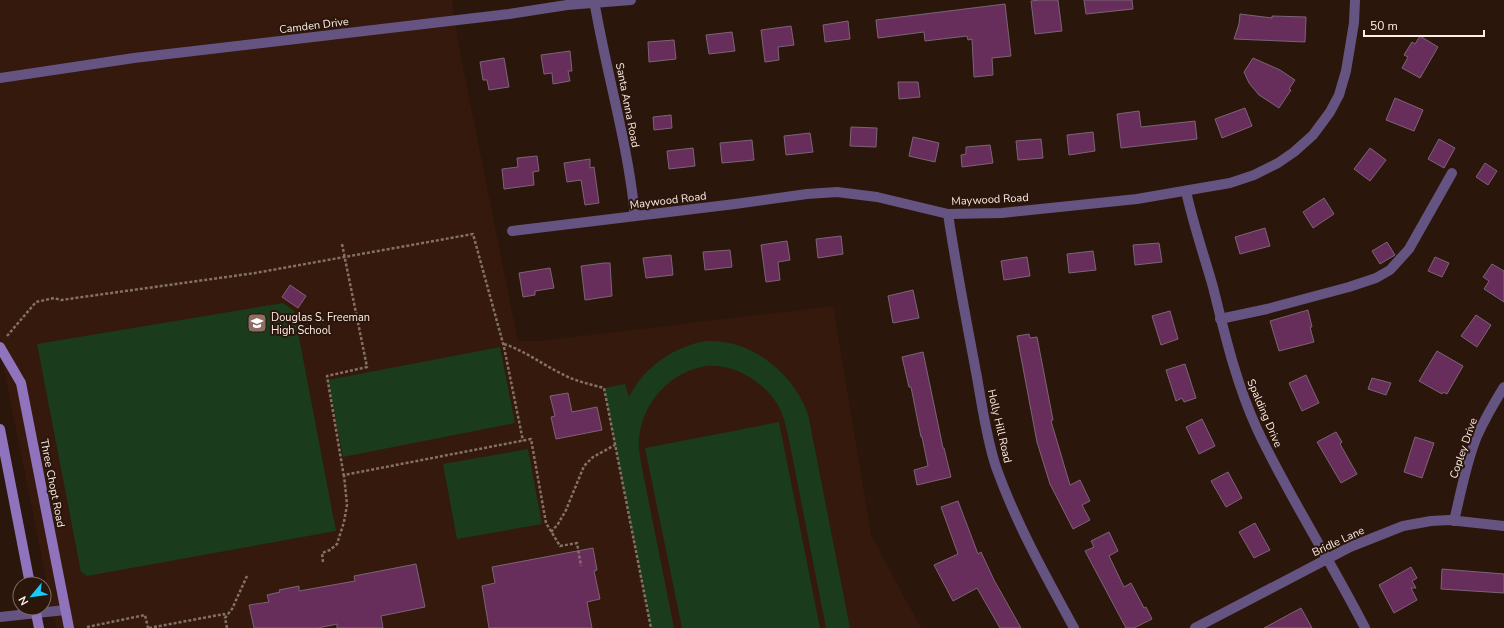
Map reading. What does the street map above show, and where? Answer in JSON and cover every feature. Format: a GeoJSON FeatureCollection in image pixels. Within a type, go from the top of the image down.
{"type":"FeatureCollection","features":[{"type":"Feature","properties":{"kind":"main road","name":"Three Chopt Road"},"geometry":{"type":"LineString","coordinates":[[3,343],[21,383],[69,628]]}},
{"type":"Feature","properties":{"kind":"main road"},"geometry":{"type":"LineString","coordinates":[[0,429],[28,576]]}},
{"type":"Feature","properties":{"kind":"main road"},"geometry":{"type":"LineString","coordinates":[[37,616],[39,628]]}},
{"type":"Feature","properties":{"kind":"street","name":"Camden Drive"},"geometry":{"type":"LineString","coordinates":[[0,78],[134,58],[509,14],[566,5],[631,0]]}},
{"type":"Feature","properties":{"kind":"street","name":"Maywood Road"},"geometry":{"type":"LineString","coordinates":[[512,231],[807,194],[837,192],[877,197],[948,214],[1002,212],[1137,199],[1230,183],[1254,175],[1278,163],[1294,152],[1313,135],[1330,112],[1339,95],[1346,71],[1354,23],[1355,0]]}},
{"type":"Feature","properties":{"kind":"street","name":"Santa Anna Road"},"geometry":{"type":"LineString","coordinates":[[594,2],[621,124],[635,216]]}},
{"type":"Feature","properties":{"kind":"street"},"geometry":{"type":"LineString","coordinates":[[1220,319],[1267,310],[1349,287],[1376,278],[1390,270],[1409,249],[1452,173]]}},
{"type":"Feature","properties":{"kind":"street","name":"Spalding Drive"},"geometry":{"type":"LineString","coordinates":[[1186,191],[1192,220],[1234,370],[1257,428],[1365,628]]}},
{"type":"Feature","properties":{"kind":"street","name":"Holly Hill Road"},"geometry":{"type":"LineString","coordinates":[[948,214],[956,266],[987,433],[996,465],[1013,511],[1074,628]]}},
{"type":"Feature","properties":{"kind":"street","name":"Copley Drive"},"geometry":{"type":"LineString","coordinates":[[1454,520],[1467,466],[1476,438],[1488,412],[1504,387]]}},
{"type":"Feature","properties":{"kind":"street","name":"Bridle Lane"},"geometry":{"type":"LineString","coordinates":[[1195,628],[1350,548],[1403,526],[1431,520],[1454,520],[1504,526]]}},
{"type":"Feature","properties":{"kind":"street"},"geometry":{"type":"LineString","coordinates":[[52,610],[65,610]]}},
{"type":"Feature","properties":{"kind":"street"},"geometry":{"type":"LineString","coordinates":[[0,617],[12,615]]}},
{"type":"Feature","properties":{"kind":"path"},"geometry":{"type":"LineString","coordinates":[[3,343],[36,302],[54,298],[61,300],[255,273],[473,234],[504,344],[523,441]]}},
{"type":"Feature","properties":{"kind":"path"},"geometry":{"type":"LineString","coordinates":[[323,562],[322,553],[330,550],[337,544],[344,522],[347,505],[345,479],[327,376],[367,367],[342,244]]}},
{"type":"Feature","properties":{"kind":"path"},"geometry":{"type":"LineString","coordinates":[[504,344],[527,353],[576,380],[604,388],[651,628]]}},
{"type":"Feature","properties":{"kind":"path"},"geometry":{"type":"LineString","coordinates":[[345,479],[344,475],[530,439],[546,523],[560,546],[577,543],[581,566]]}},
{"type":"Feature","properties":{"kind":"path"},"geometry":{"type":"LineString","coordinates":[[551,532],[558,524],[566,510],[584,466],[593,457],[615,445]]}},
{"type":"Feature","properties":{"kind":"path"},"geometry":{"type":"LineString","coordinates":[[225,618],[232,609],[247,576]]}},
{"type":"Feature","properties":{"kind":"path"},"geometry":{"type":"LineString","coordinates":[[87,626],[145,615],[148,628],[224,614],[227,628]]}},
{"type":"Feature","properties":{"kind":"shaded area","name":"Douglas S. Freeman High School"},"geometry":{"type":"Polygon","coordinates":[[[0,0],[452,0],[458,42],[518,341],[540,341],[833,306],[871,535],[921,628],[56,628],[52,608],[52,576],[45,576],[0,351],[0,0]]]}},
{"type":"Feature","properties":{"kind":"green space"},"geometry":{"type":"Polygon","coordinates":[[[283,303],[294,311],[336,531],[87,576],[81,572],[37,344],[283,303]]]}},
{"type":"Feature","properties":{"kind":"green space"},"geometry":{"type":"Polygon","coordinates":[[[707,341],[724,342],[755,352],[769,361],[781,372],[801,399],[808,414],[850,628],[826,628],[788,435],[779,407],[767,391],[744,374],[725,367],[707,366],[681,374],[660,391],[652,401],[641,426],[639,451],[674,628],[651,628],[604,388],[625,384],[629,397],[643,376],[661,360],[683,348],[707,341]]]}},
{"type":"Feature","properties":{"kind":"green space"},"geometry":{"type":"Polygon","coordinates":[[[500,347],[515,423],[343,457],[328,380],[500,347]]]}},
{"type":"Feature","properties":{"kind":"green space"},"geometry":{"type":"Polygon","coordinates":[[[779,422],[820,628],[682,628],[645,448],[779,422]]]}},
{"type":"Feature","properties":{"kind":"green space"},"geometry":{"type":"Polygon","coordinates":[[[528,449],[542,524],[457,539],[443,464],[528,449]]]}},
{"type":"Feature","properties":{"kind":"building"},"geometry":{"type":"Polygon","coordinates":[[[1058,0],[1062,31],[1035,34],[1031,1],[1058,0]]]}},
{"type":"Feature","properties":{"kind":"building"},"geometry":{"type":"Polygon","coordinates":[[[1084,0],[1132,0],[1133,9],[1086,14],[1084,0]]]}},
{"type":"Feature","properties":{"kind":"building"},"geometry":{"type":"Polygon","coordinates":[[[1005,4],[1011,56],[992,58],[993,75],[974,77],[972,39],[968,40],[967,36],[925,41],[924,32],[878,38],[876,20],[1005,4]]]}},
{"type":"Feature","properties":{"kind":"building"},"geometry":{"type":"Polygon","coordinates":[[[1240,14],[1272,18],[1272,16],[1306,17],[1305,42],[1234,39],[1239,24],[1240,14]]]}},
{"type":"Feature","properties":{"kind":"building"},"geometry":{"type":"Polygon","coordinates":[[[848,21],[850,39],[825,42],[823,25],[848,21]]]}},
{"type":"Feature","properties":{"kind":"building"},"geometry":{"type":"Polygon","coordinates":[[[791,26],[794,45],[778,47],[779,60],[765,62],[761,30],[791,26]]]}},
{"type":"Feature","properties":{"kind":"building"},"geometry":{"type":"Polygon","coordinates":[[[732,32],[735,51],[709,54],[706,35],[732,32]]]}},
{"type":"Feature","properties":{"kind":"building"},"geometry":{"type":"Polygon","coordinates":[[[1420,36],[1438,47],[1420,78],[1402,68],[1408,57],[1404,55],[1412,42],[1415,44],[1420,36]]]}},
{"type":"Feature","properties":{"kind":"building"},"geometry":{"type":"Polygon","coordinates":[[[674,40],[676,59],[649,62],[648,42],[674,40]]]}},
{"type":"Feature","properties":{"kind":"building"},"geometry":{"type":"Polygon","coordinates":[[[570,51],[572,71],[568,71],[570,81],[553,84],[552,73],[544,74],[541,55],[570,51]]]}},
{"type":"Feature","properties":{"kind":"building"},"geometry":{"type":"Polygon","coordinates":[[[504,58],[509,87],[489,90],[487,80],[483,80],[480,62],[504,58]]]}},
{"type":"Feature","properties":{"kind":"building"},"geometry":{"type":"Polygon","coordinates":[[[1253,58],[1280,70],[1295,80],[1289,89],[1291,90],[1279,108],[1259,95],[1249,83],[1244,72],[1253,58]]]}},
{"type":"Feature","properties":{"kind":"building"},"geometry":{"type":"Polygon","coordinates":[[[898,82],[918,82],[920,97],[899,99],[898,82]]]}},
{"type":"Feature","properties":{"kind":"building"},"geometry":{"type":"Polygon","coordinates":[[[1395,98],[1423,110],[1414,131],[1386,120],[1395,98]]]}},
{"type":"Feature","properties":{"kind":"building"},"geometry":{"type":"Polygon","coordinates":[[[1245,108],[1252,126],[1222,138],[1215,119],[1245,108]]]}},
{"type":"Feature","properties":{"kind":"building"},"geometry":{"type":"Polygon","coordinates":[[[1139,111],[1141,127],[1195,121],[1197,139],[1121,148],[1117,114],[1139,111]]]}},
{"type":"Feature","properties":{"kind":"building"},"geometry":{"type":"Polygon","coordinates":[[[671,115],[672,128],[654,130],[653,117],[671,115]]]}},
{"type":"Feature","properties":{"kind":"building"},"geometry":{"type":"Polygon","coordinates":[[[851,127],[877,128],[876,147],[850,146],[851,127]]]}},
{"type":"Feature","properties":{"kind":"building"},"geometry":{"type":"Polygon","coordinates":[[[1093,132],[1095,151],[1069,155],[1067,135],[1093,132]]]}},
{"type":"Feature","properties":{"kind":"building"},"geometry":{"type":"Polygon","coordinates":[[[810,133],[813,152],[786,155],[784,136],[810,133]]]}},
{"type":"Feature","properties":{"kind":"building"},"geometry":{"type":"Polygon","coordinates":[[[913,137],[939,143],[935,162],[909,156],[913,137]]]}},
{"type":"Feature","properties":{"kind":"building"},"geometry":{"type":"Polygon","coordinates":[[[1041,139],[1043,158],[1018,160],[1016,141],[1041,139]]]}},
{"type":"Feature","properties":{"kind":"building"},"geometry":{"type":"Polygon","coordinates":[[[1439,139],[1455,148],[1444,168],[1428,159],[1439,139]]]}},
{"type":"Feature","properties":{"kind":"building"},"geometry":{"type":"Polygon","coordinates":[[[752,140],[754,160],[722,163],[720,143],[752,140]]]}},
{"type":"Feature","properties":{"kind":"building"},"geometry":{"type":"Polygon","coordinates":[[[990,145],[993,163],[962,167],[961,155],[966,154],[966,147],[990,145]]]}},
{"type":"Feature","properties":{"kind":"building"},"geometry":{"type":"Polygon","coordinates":[[[693,148],[695,166],[669,169],[667,151],[693,148]]]}},
{"type":"Feature","properties":{"kind":"building"},"geometry":{"type":"Polygon","coordinates":[[[1370,148],[1386,160],[1370,181],[1354,169],[1370,148]]]}},
{"type":"Feature","properties":{"kind":"building"},"geometry":{"type":"Polygon","coordinates":[[[537,156],[539,171],[533,172],[534,185],[504,189],[502,169],[518,167],[517,158],[537,156]]]}},
{"type":"Feature","properties":{"kind":"building"},"geometry":{"type":"Polygon","coordinates":[[[590,159],[590,168],[594,167],[599,203],[585,205],[581,180],[567,182],[564,163],[590,159]]]}},
{"type":"Feature","properties":{"kind":"building"},"geometry":{"type":"Polygon","coordinates":[[[1485,163],[1497,171],[1488,185],[1476,177],[1485,163]]]}},
{"type":"Feature","properties":{"kind":"building"},"geometry":{"type":"Polygon","coordinates":[[[1324,198],[1334,214],[1313,228],[1303,212],[1324,198]]]}},
{"type":"Feature","properties":{"kind":"building"},"geometry":{"type":"Polygon","coordinates":[[[1265,228],[1270,246],[1240,254],[1235,237],[1265,228]]]}},
{"type":"Feature","properties":{"kind":"building"},"geometry":{"type":"Polygon","coordinates":[[[841,236],[843,254],[818,258],[816,239],[841,236]]]}},
{"type":"Feature","properties":{"kind":"building"},"geometry":{"type":"Polygon","coordinates":[[[787,241],[790,260],[778,262],[780,280],[766,282],[761,245],[787,241]]]}},
{"type":"Feature","properties":{"kind":"building"},"geometry":{"type":"Polygon","coordinates":[[[1387,242],[1395,255],[1380,264],[1372,251],[1387,242]]]}},
{"type":"Feature","properties":{"kind":"building"},"geometry":{"type":"Polygon","coordinates":[[[1159,243],[1162,262],[1135,265],[1133,245],[1159,243]]]}},
{"type":"Feature","properties":{"kind":"building"},"geometry":{"type":"Polygon","coordinates":[[[730,250],[732,267],[705,270],[703,252],[730,250]]]}},
{"type":"Feature","properties":{"kind":"building"},"geometry":{"type":"Polygon","coordinates":[[[1093,251],[1096,270],[1069,273],[1067,254],[1093,251]]]}},
{"type":"Feature","properties":{"kind":"building"},"geometry":{"type":"Polygon","coordinates":[[[671,255],[673,275],[646,278],[643,258],[671,255]]]}},
{"type":"Feature","properties":{"kind":"building"},"geometry":{"type":"Polygon","coordinates":[[[1027,257],[1030,276],[1004,280],[1001,261],[1027,257]]]}},
{"type":"Feature","properties":{"kind":"building"},"geometry":{"type":"Polygon","coordinates":[[[1435,257],[1449,263],[1442,277],[1428,271],[1435,257]]]}},
{"type":"Feature","properties":{"kind":"building"},"geometry":{"type":"Polygon","coordinates":[[[610,263],[612,296],[585,300],[581,266],[610,263]]]}},
{"type":"Feature","properties":{"kind":"building"},"geometry":{"type":"Polygon","coordinates":[[[1492,264],[1504,271],[1504,302],[1484,289],[1489,281],[1483,277],[1492,264]]]}},
{"type":"Feature","properties":{"kind":"building"},"geometry":{"type":"Polygon","coordinates":[[[550,268],[554,288],[535,291],[535,295],[523,297],[519,273],[550,268]]]}},
{"type":"Feature","properties":{"kind":"building"},"geometry":{"type":"Polygon","coordinates":[[[290,285],[306,296],[298,308],[282,297],[290,285]]]}},
{"type":"Feature","properties":{"kind":"building"},"geometry":{"type":"Polygon","coordinates":[[[913,290],[919,318],[893,323],[888,296],[913,290]]]}},
{"type":"Feature","properties":{"kind":"building"},"geometry":{"type":"Polygon","coordinates":[[[1308,310],[1314,342],[1279,351],[1270,321],[1308,310]]]}},
{"type":"Feature","properties":{"kind":"building"},"geometry":{"type":"Polygon","coordinates":[[[1170,311],[1178,339],[1161,345],[1152,316],[1170,311]]]}},
{"type":"Feature","properties":{"kind":"building"},"geometry":{"type":"Polygon","coordinates":[[[1476,315],[1491,325],[1477,347],[1461,336],[1476,315]]]}},
{"type":"Feature","properties":{"kind":"building"},"geometry":{"type":"Polygon","coordinates":[[[1029,334],[1030,338],[1037,337],[1053,420],[1051,421],[1070,485],[1080,480],[1090,501],[1082,505],[1090,520],[1073,529],[1050,484],[1037,442],[1017,336],[1029,334]]]}},
{"type":"Feature","properties":{"kind":"building"},"geometry":{"type":"Polygon","coordinates":[[[1437,351],[1463,366],[1447,394],[1443,392],[1442,394],[1419,381],[1437,351]]]}},
{"type":"Feature","properties":{"kind":"building"},"geometry":{"type":"Polygon","coordinates":[[[923,352],[943,448],[951,477],[917,485],[914,470],[928,466],[911,387],[909,387],[902,357],[923,352]]]}},
{"type":"Feature","properties":{"kind":"building"},"geometry":{"type":"Polygon","coordinates":[[[1185,364],[1196,398],[1184,402],[1182,398],[1176,401],[1166,370],[1185,364]]]}},
{"type":"Feature","properties":{"kind":"building"},"geometry":{"type":"Polygon","coordinates":[[[1306,375],[1319,403],[1302,411],[1289,383],[1306,375]]]}},
{"type":"Feature","properties":{"kind":"building"},"geometry":{"type":"Polygon","coordinates":[[[1372,378],[1391,383],[1386,395],[1368,389],[1372,378]]]}},
{"type":"Feature","properties":{"kind":"building"},"geometry":{"type":"Polygon","coordinates":[[[568,393],[572,412],[597,407],[602,430],[556,439],[551,417],[555,416],[550,396],[568,393]]]}},
{"type":"Feature","properties":{"kind":"building"},"geometry":{"type":"Polygon","coordinates":[[[1202,419],[1215,446],[1199,454],[1186,427],[1202,419]]]}},
{"type":"Feature","properties":{"kind":"building"},"geometry":{"type":"Polygon","coordinates":[[[1336,432],[1342,442],[1340,444],[1357,474],[1341,483],[1317,442],[1336,432]]]}},
{"type":"Feature","properties":{"kind":"building"},"geometry":{"type":"Polygon","coordinates":[[[1415,437],[1434,443],[1422,478],[1404,472],[1415,437]]]}},
{"type":"Feature","properties":{"kind":"building"},"geometry":{"type":"Polygon","coordinates":[[[1228,472],[1242,498],[1226,507],[1211,481],[1228,472]]]}},
{"type":"Feature","properties":{"kind":"building"},"geometry":{"type":"Polygon","coordinates":[[[958,501],[978,554],[981,552],[994,580],[1021,628],[1000,628],[977,588],[953,601],[934,565],[958,554],[941,507],[958,501]]]}},
{"type":"Feature","properties":{"kind":"building"},"geometry":{"type":"Polygon","coordinates":[[[1255,523],[1270,550],[1254,558],[1239,532],[1255,523]]]}},
{"type":"Feature","properties":{"kind":"building"},"geometry":{"type":"Polygon","coordinates":[[[1109,532],[1118,551],[1109,556],[1124,587],[1131,583],[1144,608],[1146,607],[1152,619],[1134,628],[1126,628],[1085,551],[1094,547],[1091,541],[1109,532]]]}},
{"type":"Feature","properties":{"kind":"building"},"geometry":{"type":"Polygon","coordinates":[[[593,548],[597,570],[594,571],[600,599],[587,602],[592,628],[489,628],[482,586],[495,583],[492,567],[593,548]]]}},
{"type":"Feature","properties":{"kind":"building"},"geometry":{"type":"Polygon","coordinates":[[[416,564],[425,607],[381,616],[383,628],[337,628],[337,624],[318,628],[254,628],[249,605],[269,602],[267,595],[280,592],[279,590],[299,586],[299,591],[355,581],[354,576],[416,564]]]}},
{"type":"Feature","properties":{"kind":"building"},"geometry":{"type":"Polygon","coordinates":[[[1411,567],[1417,578],[1412,581],[1416,588],[1411,588],[1417,600],[1394,613],[1379,585],[1411,567]]]}},
{"type":"Feature","properties":{"kind":"building"},"geometry":{"type":"Polygon","coordinates":[[[1442,569],[1504,574],[1504,593],[1441,589],[1442,569]]]}},
{"type":"Feature","properties":{"kind":"building"},"geometry":{"type":"Polygon","coordinates":[[[1301,608],[1312,628],[1264,628],[1301,608]]]}},
{"type":"Feature","properties":{"kind":"place","name":"Douglas S. Freeman High School"},"geometry":{"type":"Point","coordinates":[257,323]}}]}
